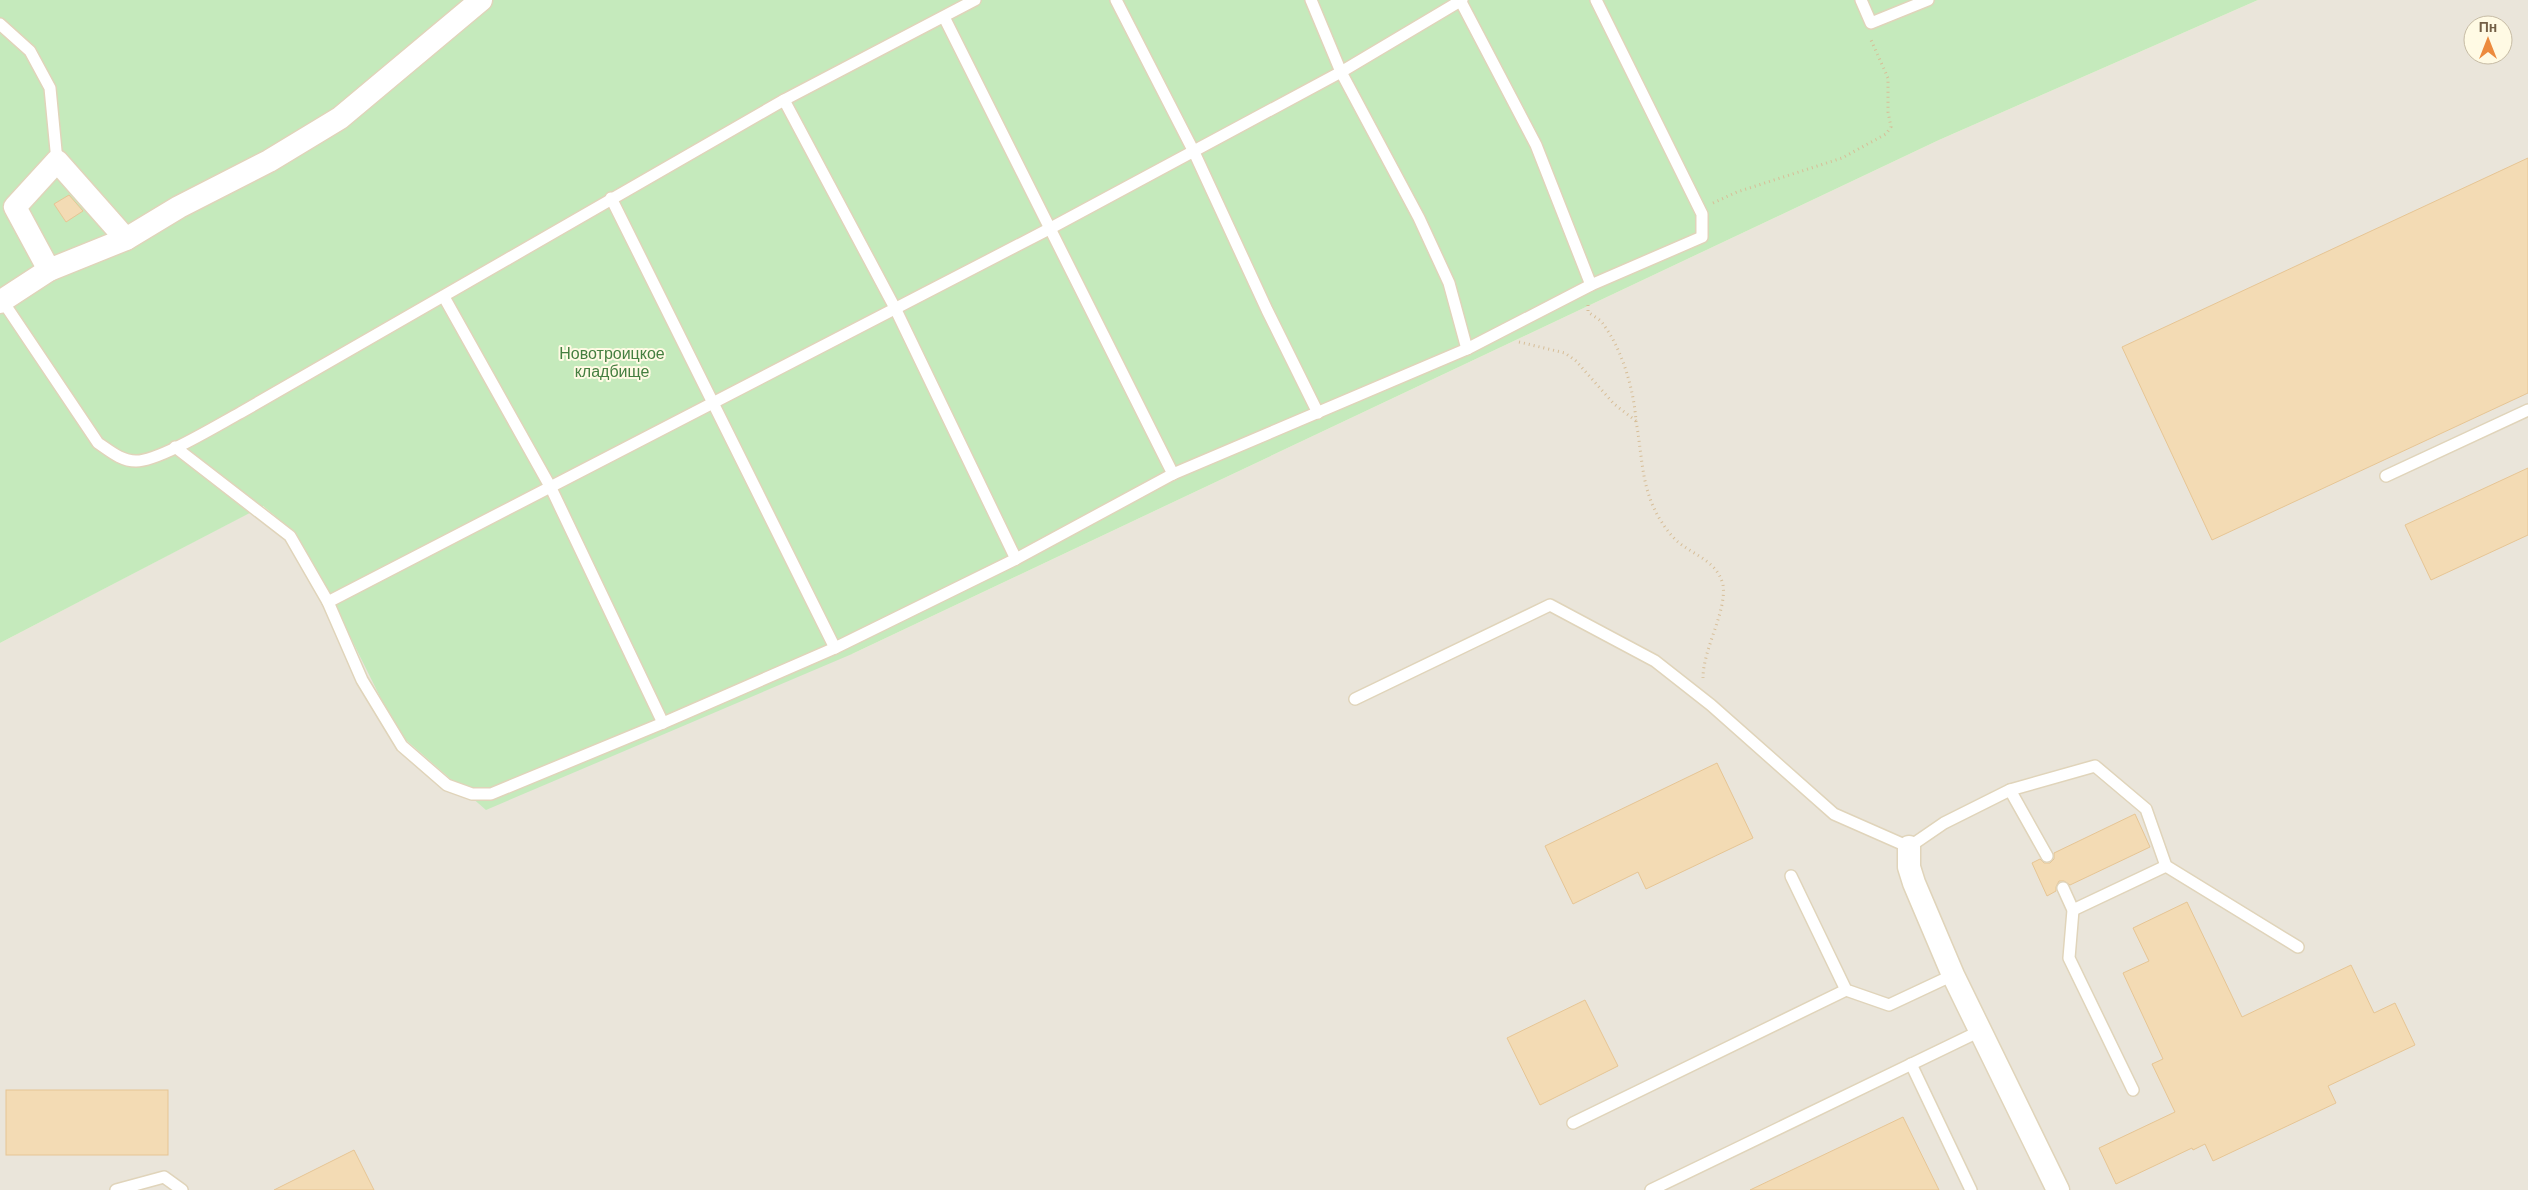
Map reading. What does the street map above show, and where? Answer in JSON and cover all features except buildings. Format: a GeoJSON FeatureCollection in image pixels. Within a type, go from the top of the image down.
{"type":"FeatureCollection","features":[{"type":"Feature","properties":{"kind":"street"},"geometry":{"type":"LineString","coordinates":[[1,301],[49,270],[126,239],[179,207],[269,161],[340,118],[481,0]]}},
{"type":"Feature","properties":{"kind":"street"},"geometry":{"type":"LineString","coordinates":[[49,270],[15,207],[56,161],[126,239]]}},
{"type":"Feature","properties":{"kind":"street"},"geometry":{"type":"LineString","coordinates":[[1910,847],[1909,867],[1914,883],[1953,975],[2058,1190]]}},
{"type":"Feature","properties":{"kind":"lane"},"geometry":{"type":"LineString","coordinates":[[1,301],[98,443],[119,458],[135,461],[157,458],[240,414],[444,297],[611,198],[784,100],[975,0]]}},
{"type":"Feature","properties":{"kind":"lane"},"geometry":{"type":"LineString","coordinates":[[1116,0],[1194,152],[1267,310],[1318,413]]}},
{"type":"Feature","properties":{"kind":"lane"},"geometry":{"type":"LineString","coordinates":[[1311,0],[1341,72],[1419,218],[1449,283],[1468,349]]}},
{"type":"Feature","properties":{"kind":"lane"},"geometry":{"type":"LineString","coordinates":[[328,602],[551,488],[713,401],[1049,229],[1194,152],[1341,72],[1461,0],[1536,146],[1591,285]]}},
{"type":"Feature","properties":{"kind":"lane"},"geometry":{"type":"LineString","coordinates":[[175,447],[290,536],[328,602],[362,680],[402,746],[447,785],[472,794],[491,794],[663,724],[835,648],[1016,559],[1173,474],[1468,349],[1591,285],[1702,237],[1702,214],[1596,0]]}},
{"type":"Feature","properties":{"kind":"lane"},"geometry":{"type":"LineString","coordinates":[[1860,0],[1871,23],[1928,0]]}},
{"type":"Feature","properties":{"kind":"lane"},"geometry":{"type":"LineString","coordinates":[[944,17],[1173,474]]}},
{"type":"Feature","properties":{"kind":"lane"},"geometry":{"type":"LineString","coordinates":[[0,24],[30,51],[50,88],[56,161]]}},
{"type":"Feature","properties":{"kind":"lane"},"geometry":{"type":"LineString","coordinates":[[784,100],[895,308],[1016,559]]}},
{"type":"Feature","properties":{"kind":"lane"},"geometry":{"type":"LineString","coordinates":[[611,198],[835,648]]}},
{"type":"Feature","properties":{"kind":"lane"},"geometry":{"type":"LineString","coordinates":[[444,297],[551,488],[663,724]]}},
{"type":"Feature","properties":{"kind":"lane"},"geometry":{"type":"LineString","coordinates":[[2386,476],[2528,410]]}},
{"type":"Feature","properties":{"kind":"lane"},"geometry":{"type":"LineString","coordinates":[[1355,699],[1550,606],[1656,660],[1834,814],[1910,847],[1944,823],[2010,790],[2095,766],[2146,809],[2166,866],[2298,947]]}},
{"type":"Feature","properties":{"kind":"lane"},"geometry":{"type":"LineString","coordinates":[[2010,790],[2047,856]]}},
{"type":"Feature","properties":{"kind":"lane"},"geometry":{"type":"LineString","coordinates":[[2074,910],[2166,866]]}},
{"type":"Feature","properties":{"kind":"lane"},"geometry":{"type":"LineString","coordinates":[[1791,876],[1846,990],[1889,1005],[1953,975]]}},
{"type":"Feature","properties":{"kind":"lane"},"geometry":{"type":"LineString","coordinates":[[2063,888],[2074,910],[2069,958],[2133,1090]]}},
{"type":"Feature","properties":{"kind":"lane"},"geometry":{"type":"LineString","coordinates":[[1573,1123],[1846,990]]}},
{"type":"Feature","properties":{"kind":"lane"},"geometry":{"type":"LineString","coordinates":[[1651,1190],[1980,1031]]}},
{"type":"Feature","properties":{"kind":"lane"},"geometry":{"type":"LineString","coordinates":[[1911,1064],[1971,1190]]}},
{"type":"Feature","properties":{"kind":"lane"},"geometry":{"type":"LineString","coordinates":[[116,1190],[164,1177],[182,1190]]}},
{"type":"Feature","properties":{"kind":"path"},"geometry":{"type":"LineString","coordinates":[[1699,209],[1737,192],[1842,158],[1886,134],[1890,127],[1888,78],[1866,28],[1871,23]]}},
{"type":"Feature","properties":{"kind":"path"},"geometry":{"type":"LineString","coordinates":[[1591,285],[1587,298],[1588,312],[1603,323],[1613,341],[1629,380],[1634,400],[1645,486],[1656,512],[1673,537],[1715,567],[1722,582],[1724,595],[1704,662],[1702,698]]}},
{"type":"Feature","properties":{"kind":"path"},"geometry":{"type":"LineString","coordinates":[[1493,336],[1566,353],[1576,360],[1614,404],[1636,421]]}},
{"type":"Feature","properties":{"kind":"shaded area"},"geometry":{"type":"Polygon","coordinates":[[[2258,0],[2528,0],[2528,1190],[0,1190],[0,643],[262,506],[287,525],[330,596],[852,654],[1939,140],[2258,0]]]}},
{"type":"Feature","properties":{"kind":"green space","name":"Новотроицкое кладбище"},"geometry":{"type":"Polygon","coordinates":[[[0,0],[2258,0],[1939,140],[852,654],[486,810],[398,733],[330,596],[287,526],[263,506],[0,643],[0,0]]]}}]}
